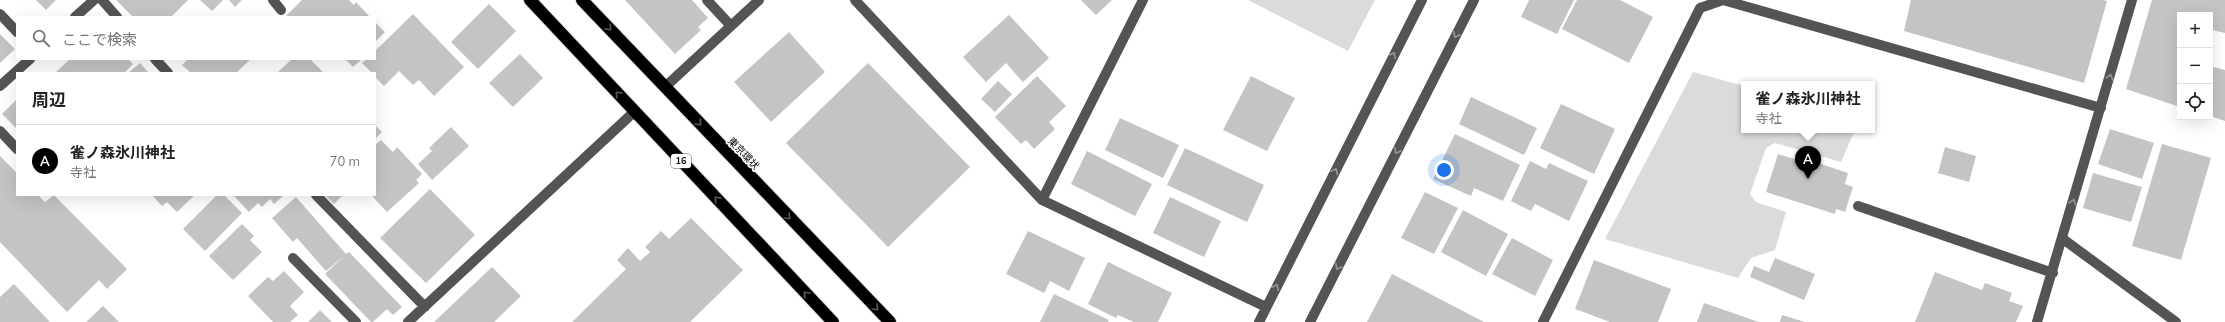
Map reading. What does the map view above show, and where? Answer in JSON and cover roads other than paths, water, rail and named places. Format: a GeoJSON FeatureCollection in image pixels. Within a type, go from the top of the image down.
{"type":"FeatureCollection","features":[{"type":"Feature","properties":{"kind":"highway","name":"16"},"geometry":{"type":"LineString","coordinates":[[530,0],[833,322]]}},
{"type":"Feature","properties":{"kind":"highway","name":"東京環状"},"geometry":{"type":"LineString","coordinates":[[582,0],[890,322]]}},
{"type":"Feature","properties":{"kind":"street"},"geometry":{"type":"LineString","coordinates":[[77,16],[94,0]]}},
{"type":"Feature","properties":{"kind":"street"},"geometry":{"type":"LineString","coordinates":[[102,0],[116,16]]}},
{"type":"Feature","properties":{"kind":"street"},"geometry":{"type":"LineString","coordinates":[[273,0],[282,10]]}},
{"type":"Feature","properties":{"kind":"street"},"geometry":{"type":"LineString","coordinates":[[707,0],[731,26]]}},
{"type":"Feature","properties":{"kind":"street"},"geometry":{"type":"LineString","coordinates":[[665,87],[759,0]]}},
{"type":"Feature","properties":{"kind":"street"},"geometry":{"type":"LineString","coordinates":[[856,0],[1042,200],[1266,307]]}},
{"type":"Feature","properties":{"kind":"street"},"geometry":{"type":"LineString","coordinates":[[1042,200],[1144,0]]}},
{"type":"Feature","properties":{"kind":"street"},"geometry":{"type":"LineString","coordinates":[[1258,322],[1422,0]]}},
{"type":"Feature","properties":{"kind":"street"},"geometry":{"type":"LineString","coordinates":[[1310,322],[1474,0]]}},
{"type":"Feature","properties":{"kind":"street"},"geometry":{"type":"LineString","coordinates":[[1543,322],[1700,8],[1723,0],[2101,108]]}},
{"type":"Feature","properties":{"kind":"street"},"geometry":{"type":"LineString","coordinates":[[2038,322],[2132,0]]}},
{"type":"Feature","properties":{"kind":"street"},"geometry":{"type":"LineString","coordinates":[[0,14],[16,31]]}},
{"type":"Feature","properties":{"kind":"street"},"geometry":{"type":"LineString","coordinates":[[0,86],[29,60]]}},
{"type":"Feature","properties":{"kind":"street"},"geometry":{"type":"LineString","coordinates":[[156,60],[167,72]]}},
{"type":"Feature","properties":{"kind":"street"},"geometry":{"type":"LineString","coordinates":[[408,322],[634,112]]}},
{"type":"Feature","properties":{"kind":"street"},"geometry":{"type":"LineString","coordinates":[[0,131],[16,148]]}},
{"type":"Feature","properties":{"kind":"street"},"geometry":{"type":"LineString","coordinates":[[317,196],[425,307]]}},
{"type":"Feature","properties":{"kind":"street"},"geometry":{"type":"LineString","coordinates":[[1858,206],[2053,273]]}},
{"type":"Feature","properties":{"kind":"street"},"geometry":{"type":"LineString","coordinates":[[2063,240],[2176,322]]}},
{"type":"Feature","properties":{"kind":"street"},"geometry":{"type":"LineString","coordinates":[[292,258],[356,322]]}},
{"type":"Feature","properties":{"kind":"place","name":"雀ノ森氷川神社"},"geometry":{"type":"Point","coordinates":[1808,179]}}]}
